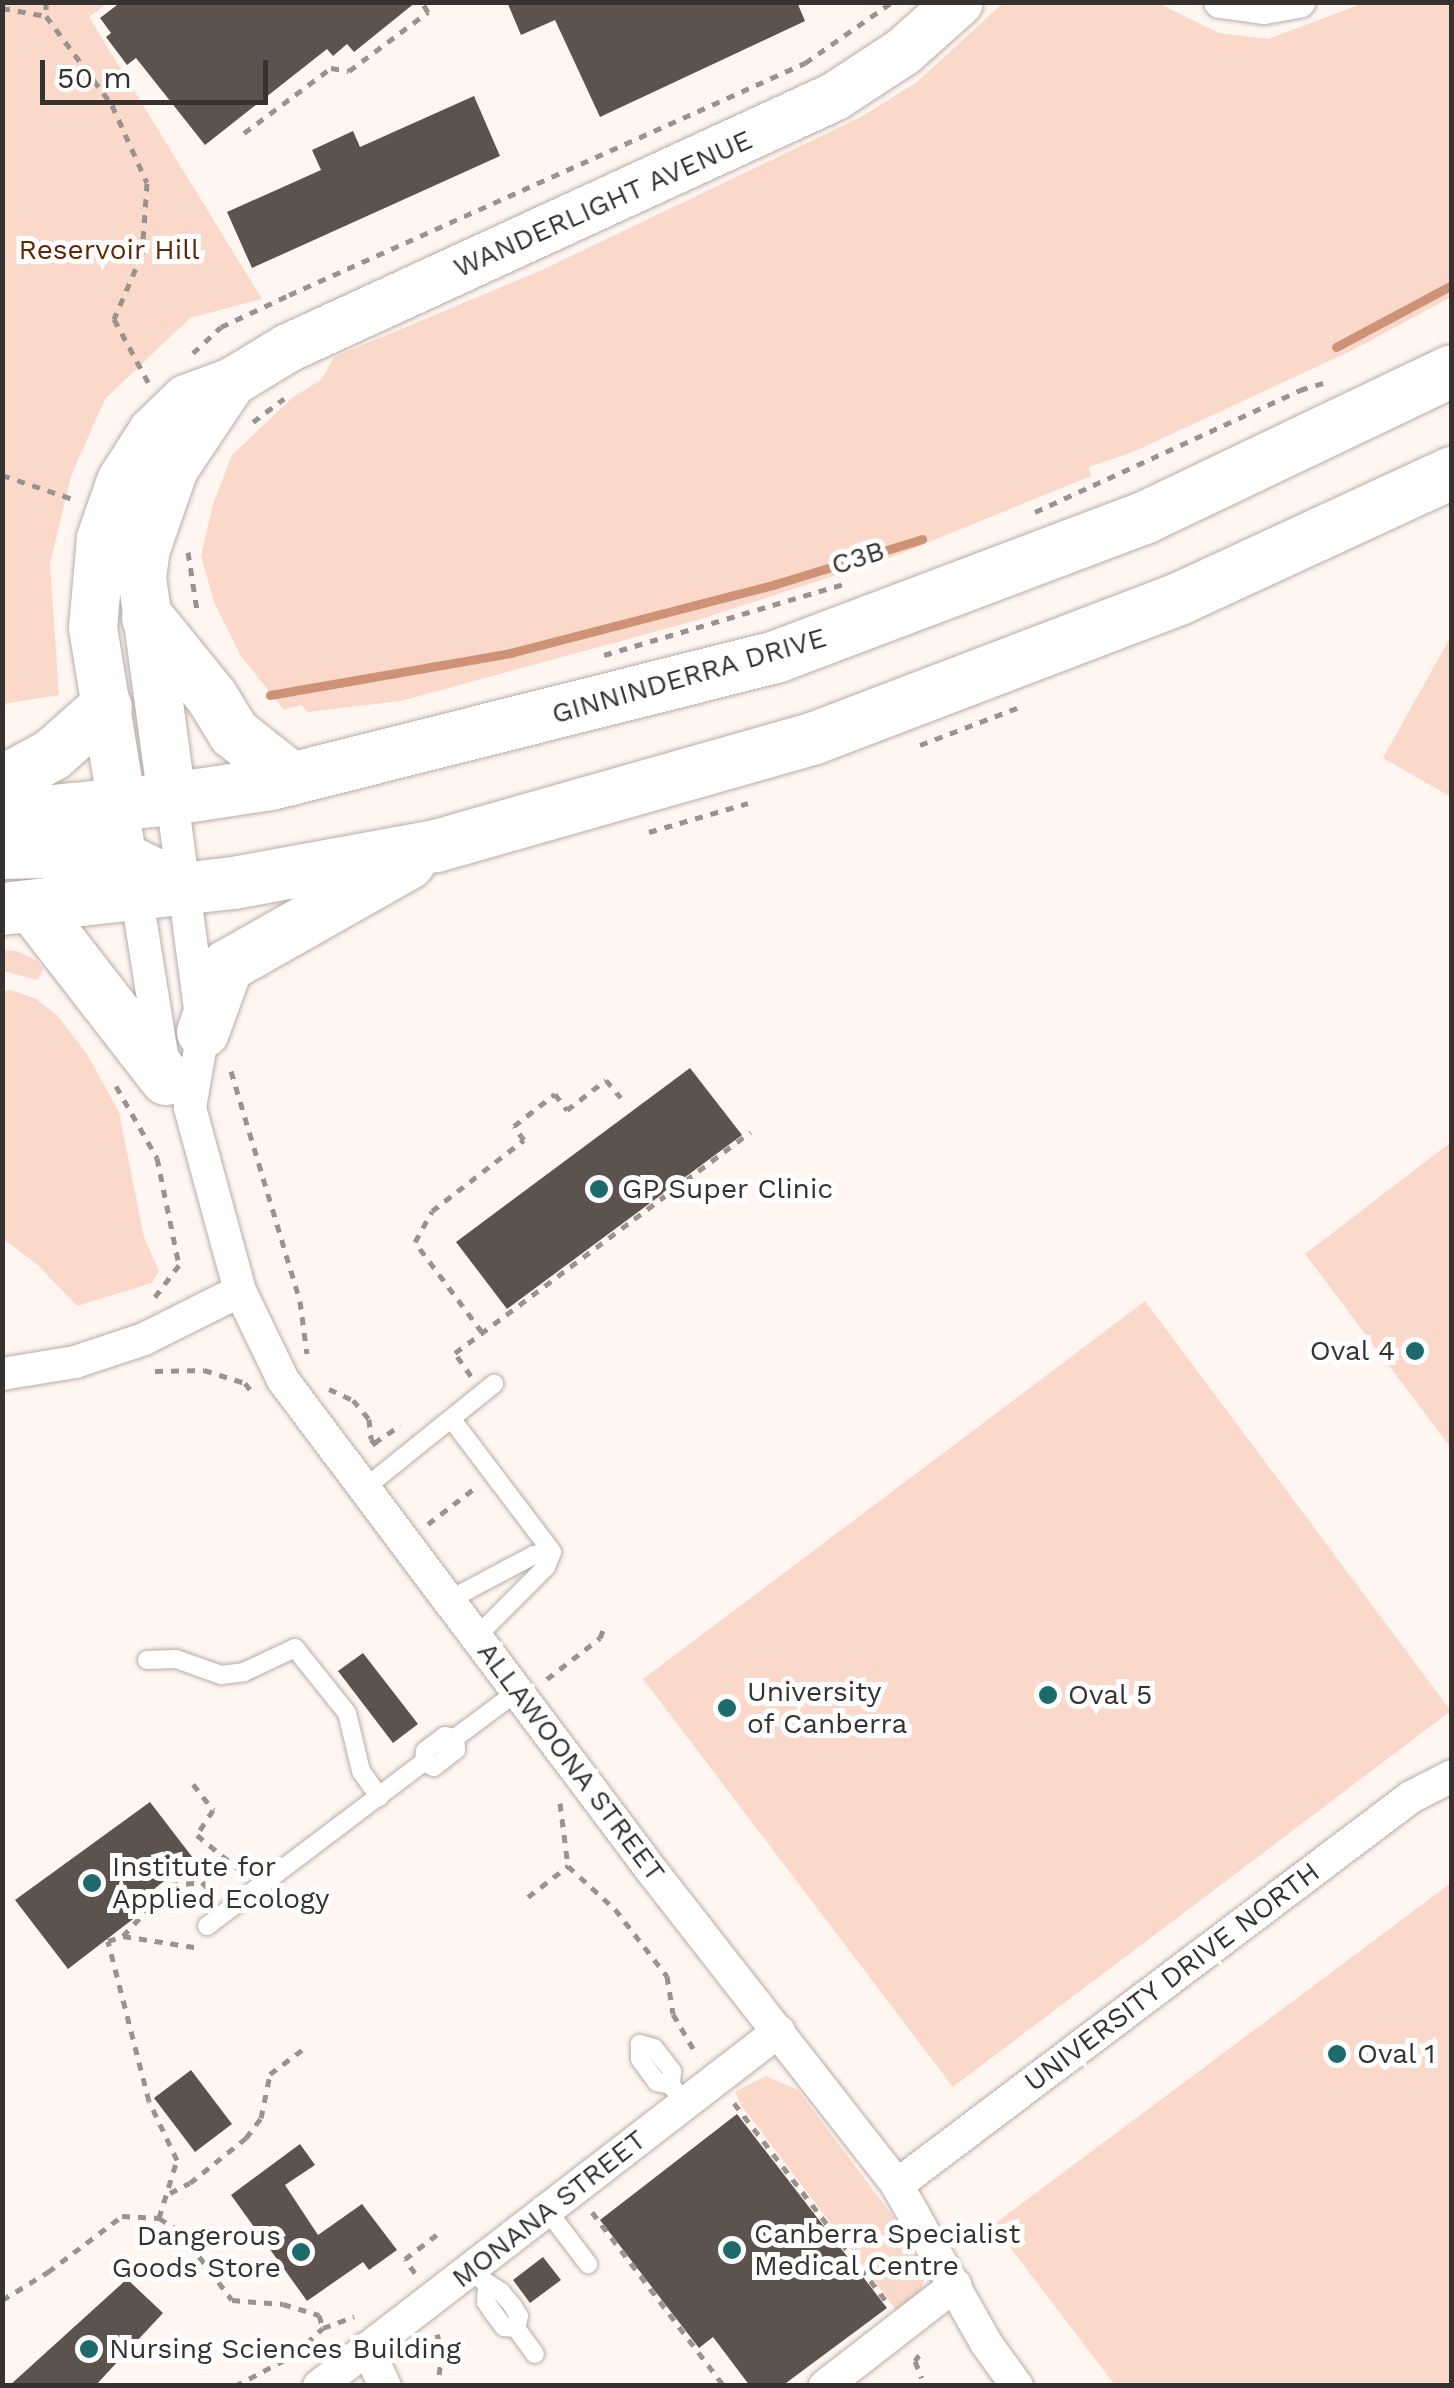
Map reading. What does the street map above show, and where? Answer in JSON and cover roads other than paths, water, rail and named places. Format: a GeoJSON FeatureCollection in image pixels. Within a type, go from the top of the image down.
{"type":"FeatureCollection","features":[{"type":"Feature","properties":{"kind":"main road","name":"GINNINDERRA DRIVE"},"geometry":{"type":"LineString","coordinates":[[2,816],[147,802],[292,779],[776,657],[1144,518],[1452,371]]}},
{"type":"Feature","properties":{"kind":"main road"},"geometry":{"type":"LineString","coordinates":[[178,1093],[18,907],[150,882],[436,846],[815,738],[1179,599],[1452,473]]}},
{"type":"Feature","properties":{"kind":"main road"},"geometry":{"type":"LineString","coordinates":[[148,618],[212,697],[234,732],[292,779]]}},
{"type":"Feature","properties":{"kind":"main road"},"geometry":{"type":"LineString","coordinates":[[2,782],[52,756],[106,707]]}},
{"type":"Feature","properties":{"kind":"main road"},"geometry":{"type":"LineString","coordinates":[[216,1044],[227,966],[370,889],[436,846]]}},
{"type":"Feature","properties":{"kind":"main road"},"geometry":{"type":"LineString","coordinates":[[2,854],[84,851],[150,882]]}},
{"type":"Feature","properties":{"kind":"street","name":"WANDERLIGHT AVENUE"},"geometry":{"type":"LineString","coordinates":[[147,802],[106,707],[94,598],[109,509],[136,456],[173,409],[200,390],[232,382],[308,339],[834,97],[903,52],[958,2]]}},
{"type":"Feature","properties":{"kind":"street"},"geometry":{"type":"LineString","coordinates":[[1220,2],[1264,8],[1299,2]]}},
{"type":"Feature","properties":{"kind":"street","name":"WANDERLIGHT AVENUE"},"geometry":{"type":"LineString","coordinates":[[150,882],[148,618],[142,577],[161,494],[232,382]]}},
{"type":"Feature","properties":{"kind":"street","name":"ALLAWOONA STREET"},"geometry":{"type":"LineString","coordinates":[[147,802],[150,882],[178,1093],[240,1291],[283,1380],[312,1395],[342,1457],[897,2185],[986,2343],[1017,2386]]}},
{"type":"Feature","properties":{"kind":"street","name":"ALLAWOONA STREET"},"geometry":{"type":"LineString","coordinates":[[150,882],[216,1044],[178,1093]]}},
{"type":"Feature","properties":{"kind":"street"},"geometry":{"type":"LineString","coordinates":[[2,1374],[75,1362],[144,1339],[240,1291]]}},
{"type":"Feature","properties":{"kind":"street","name":"UNIVERSITY DRIVE NORTH"},"geometry":{"type":"LineString","coordinates":[[897,2185],[1411,1797],[1452,1776]]}},
{"type":"Feature","properties":{"kind":"street","name":"MONANA STREET"},"geometry":{"type":"LineString","coordinates":[[319,2386],[367,2348],[479,2278],[547,2210],[678,2095],[779,2032]]}},
{"type":"Feature","properties":{"kind":"street"},"geometry":{"type":"LineString","coordinates":[[825,2386],[955,2285]]}},
{"type":"Feature","properties":{"kind":"street"},"geometry":{"type":"LineString","coordinates":[[367,2348],[385,2386]]}},
{"type":"Feature","properties":{"kind":"lane"},"geometry":{"type":"LineString","coordinates":[[365,1488],[453,1421],[460,1410],[494,1384]]}},
{"type":"Feature","properties":{"kind":"lane"},"geometry":{"type":"LineString","coordinates":[[453,1421],[552,1552]]}},
{"type":"Feature","properties":{"kind":"lane"},"geometry":{"type":"LineString","coordinates":[[450,1600],[534,1555],[552,1552]]}},
{"type":"Feature","properties":{"kind":"lane"},"geometry":{"type":"LineString","coordinates":[[476,1636],[546,1567],[552,1552]]}},
{"type":"Feature","properties":{"kind":"lane"},"geometry":{"type":"LineString","coordinates":[[147,1660],[176,1660],[221,1675],[244,1672],[295,1648],[347,1713],[362,1771],[379,1797]]}},
{"type":"Feature","properties":{"kind":"lane"},"geometry":{"type":"LineString","coordinates":[[207,1926],[424,1762],[424,1752],[437,1742],[446,1736],[455,1738],[520,1694]]}},
{"type":"Feature","properties":{"kind":"lane"},"geometry":{"type":"LineString","coordinates":[[547,2210],[588,2264]]}},
{"type":"Feature","properties":{"kind":"lane"},"geometry":{"type":"LineString","coordinates":[[479,2278],[501,2292],[512,2305],[519,2316],[516,2328],[536,2354]]}},
{"type":"Feature","properties":{"kind":"waterway"},"geometry":{"type":"LineString","coordinates":[[1336,347],[1452,285]]}},
{"type":"Feature","properties":{"kind":"waterway"},"geometry":{"type":"LineString","coordinates":[[270,695],[510,653],[776,584],[922,539]]}},
{"type":"Feature","properties":{"kind":"place","name":"GP Super Clinic"},"geometry":{"type":"Point","coordinates":[599,1189]}},
{"type":"Feature","properties":{"kind":"place","name":"Oval 4"},"geometry":{"type":"Point","coordinates":[1415,1351]}},
{"type":"Feature","properties":{"kind":"place","name":"Oval 5"},"geometry":{"type":"Point","coordinates":[1048,1695]}},
{"type":"Feature","properties":{"kind":"place","name":"University of Canberra"},"geometry":{"type":"Point","coordinates":[727,1708]}},
{"type":"Feature","properties":{"kind":"place","name":"Institute for Applied Ecology"},"geometry":{"type":"Point","coordinates":[92,1883]}},
{"type":"Feature","properties":{"kind":"place","name":"Oval 1"},"geometry":{"type":"Point","coordinates":[1337,2054]}},
{"type":"Feature","properties":{"kind":"place","name":"Canberra Specialist Medical Centre"},"geometry":{"type":"Point","coordinates":[732,2250]}},
{"type":"Feature","properties":{"kind":"place","name":"Dangerous Goods Store"},"geometry":{"type":"Point","coordinates":[301,2252]}},
{"type":"Feature","properties":{"kind":"place","name":"Nursing Sciences Building"},"geometry":{"type":"Point","coordinates":[89,2349]}},
{"type":"Feature","properties":{"kind":"park label","name":"Reservoir Hill"},"geometry":{"type":"Point","coordinates":[109,250]}}]}
